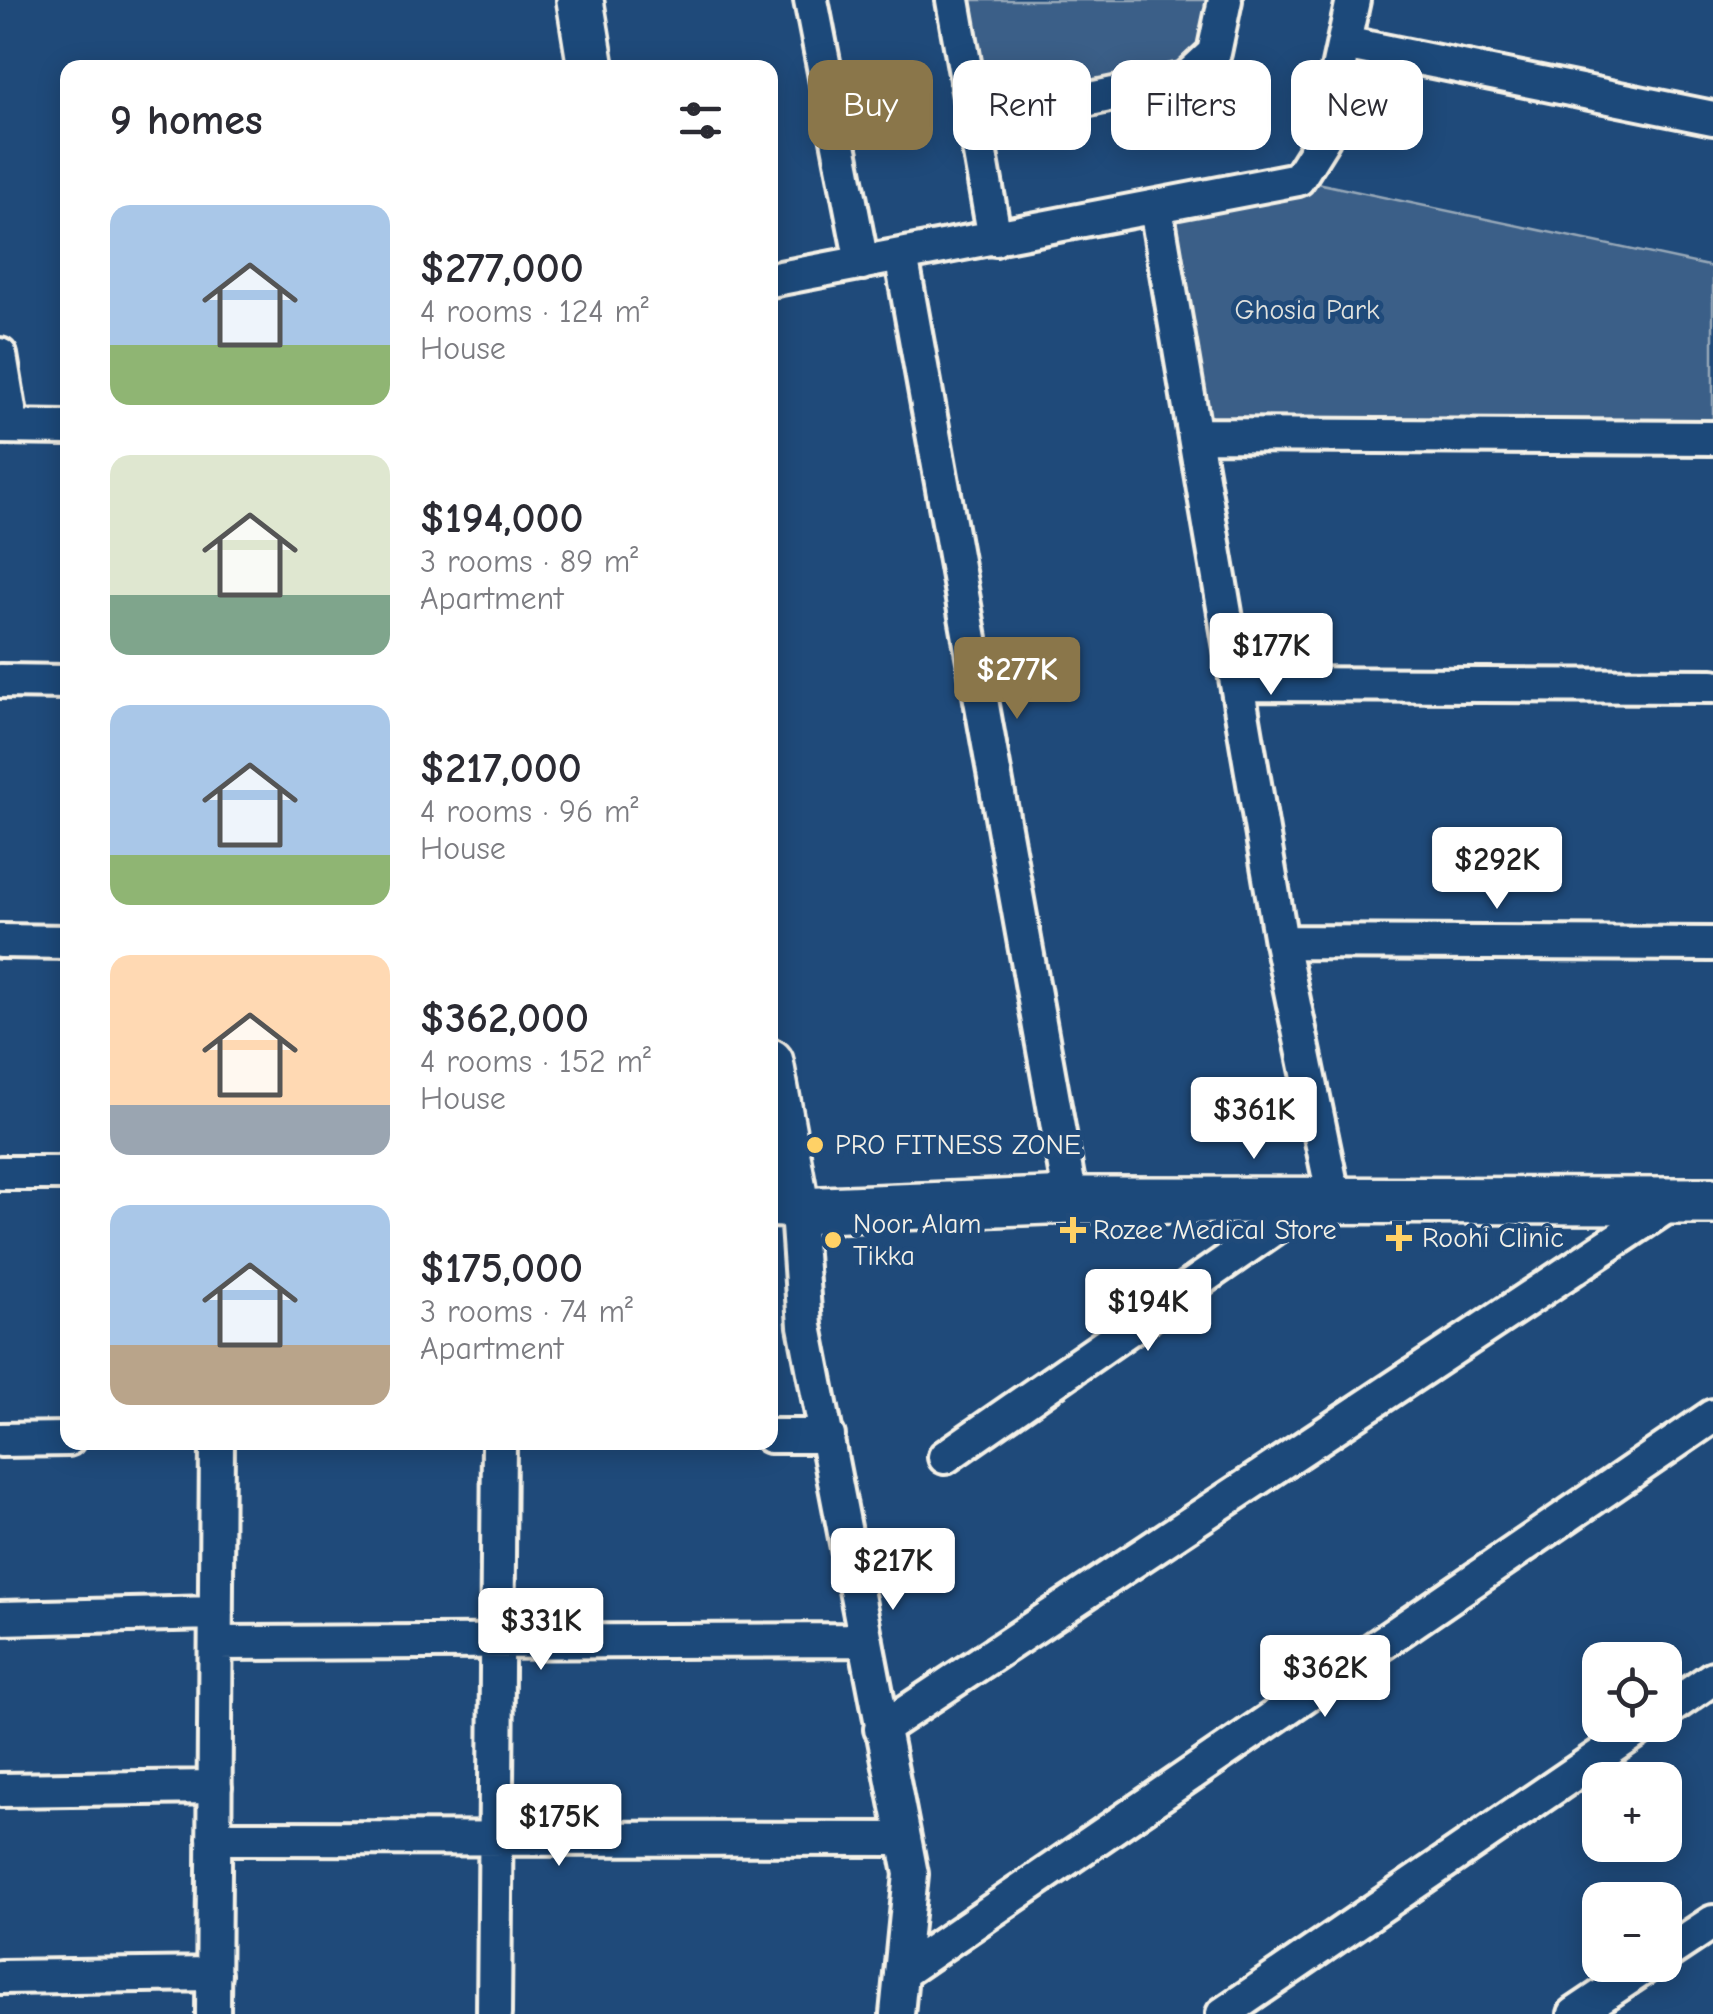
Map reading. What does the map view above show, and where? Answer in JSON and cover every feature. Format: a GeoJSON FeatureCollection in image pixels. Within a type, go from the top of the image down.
{"type":"FeatureCollection","features":[{"type":"Feature","properties":{"kind":"street"},"geometry":{"type":"LineString","coordinates":[[580,0],[591,60]]}},
{"type":"Feature","properties":{"kind":"street"},"geometry":{"type":"LineString","coordinates":[[810,0],[862,263]]}},
{"type":"Feature","properties":{"kind":"street"},"geometry":{"type":"LineString","coordinates":[[953,0],[963,60]]}},
{"type":"Feature","properties":{"kind":"street"},"geometry":{"type":"LineString","coordinates":[[1091,100],[1186,80],[1214,53],[1225,0]]}},
{"type":"Feature","properties":{"kind":"street"},"geometry":{"type":"LineString","coordinates":[[778,279],[1298,178],[1323,139],[1353,0]]}},
{"type":"Feature","properties":{"kind":"street"},"geometry":{"type":"LineString","coordinates":[[1344,42],[1713,118]]}},
{"type":"Feature","properties":{"kind":"street"},"geometry":{"type":"LineString","coordinates":[[979,150],[995,239]]}},
{"type":"Feature","properties":{"kind":"street"},"geometry":{"type":"LineString","coordinates":[[1156,208],[1325,1199]]}},
{"type":"Feature","properties":{"kind":"street"},"geometry":{"type":"LineString","coordinates":[[902,256],[1070,1200]]}},
{"type":"Feature","properties":{"kind":"street"},"geometry":{"type":"LineString","coordinates":[[0,355],[6,427],[60,428]]}},
{"type":"Feature","properties":{"kind":"street"},"geometry":{"type":"LineString","coordinates":[[1195,435],[1713,438]]}},
{"type":"Feature","properties":{"kind":"street"},"geometry":{"type":"LineString","coordinates":[[0,681],[60,682]]}},
{"type":"Feature","properties":{"kind":"street"},"geometry":{"type":"LineString","coordinates":[[1237,684],[1713,686]]}},
{"type":"Feature","properties":{"kind":"street"},"geometry":{"type":"LineString","coordinates":[[0,941],[60,942]]}},
{"type":"Feature","properties":{"kind":"street"},"geometry":{"type":"LineString","coordinates":[[1281,942],[1713,944]]}},
{"type":"Feature","properties":{"kind":"street"},"geometry":{"type":"LineString","coordinates":[[778,1147],[784,1211],[804,1326],[911,1874],[896,2014]]}},
{"type":"Feature","properties":{"kind":"street"},"geometry":{"type":"LineString","coordinates":[[0,1174],[60,1173]]}},
{"type":"Feature","properties":{"kind":"street"},"geometry":{"type":"LineString","coordinates":[[945,1457],[1325,1199]]}},
{"type":"Feature","properties":{"kind":"street"},"geometry":{"type":"LineString","coordinates":[[784,1211],[1070,1200],[1694,1201]]}},
{"type":"Feature","properties":{"kind":"street"},"geometry":{"type":"LineString","coordinates":[[881,1729],[1694,1201]]}},
{"type":"Feature","properties":{"kind":"street"},"geometry":{"type":"LineString","coordinates":[[901,1972],[1713,1416]]}},
{"type":"Feature","properties":{"kind":"street"},"geometry":{"type":"LineString","coordinates":[[778,1436],[828,1436]]}},
{"type":"Feature","properties":{"kind":"street"},"geometry":{"type":"LineString","coordinates":[[0,1440],[60,1439]]}},
{"type":"Feature","properties":{"kind":"street"},"geometry":{"type":"LineString","coordinates":[[213,2014],[218,1450]]}},
{"type":"Feature","properties":{"kind":"street"},"geometry":{"type":"LineString","coordinates":[[494,2014],[499,1450]]}},
{"type":"Feature","properties":{"kind":"street"},"geometry":{"type":"LineString","coordinates":[[0,1618],[498,1642],[866,1640]]}},
{"type":"Feature","properties":{"kind":"street"},"geometry":{"type":"LineString","coordinates":[[1682,1699],[1713,1678]]}},
{"type":"Feature","properties":{"kind":"street"},"geometry":{"type":"LineString","coordinates":[[1223,2014],[1620,1742]]}},
{"type":"Feature","properties":{"kind":"street"},"geometry":{"type":"LineString","coordinates":[[0,1790],[215,1787]]}},
{"type":"Feature","properties":{"kind":"street"},"geometry":{"type":"LineString","coordinates":[[214,1838],[904,1839]]}},
{"type":"Feature","properties":{"kind":"street"},"geometry":{"type":"LineString","coordinates":[[1682,1943],[1713,1922]]}},
{"type":"Feature","properties":{"kind":"street"},"geometry":{"type":"LineString","coordinates":[[0,1976],[214,1974]]}},
{"type":"Feature","properties":{"kind":"street"},"geometry":{"type":"LineString","coordinates":[[1575,2014],[1623,1982]]}},
{"type":"Feature","properties":{"kind":"green space"},"geometry":{"type":"Polygon","coordinates":[[[953,0],[1225,0],[1195,60],[1111,60],[1111,95],[1091,99],[1091,60],[963,60],[953,0]]]}},
{"type":"Feature","properties":{"kind":"green space","name":"Ghosia Park"},"geometry":{"type":"Polygon","coordinates":[[[1298,179],[1713,267],[1713,438],[1195,435],[1156,208],[1298,179]]]}},
{"type":"Feature","properties":{"kind":"place","name":"PRO FITNESS ZONE"},"geometry":{"type":"Point","coordinates":[815,1145]}},
{"type":"Feature","properties":{"kind":"place","name":"Rozee Medical Store"},"geometry":{"type":"Point","coordinates":[1073,1230]}},
{"type":"Feature","properties":{"kind":"place","name":"Roohi Clinic"},"geometry":{"type":"Point","coordinates":[1399,1238]}},
{"type":"Feature","properties":{"kind":"place","name":"Noor Alam Tikka"},"geometry":{"type":"Point","coordinates":[833,1240]}}]}
